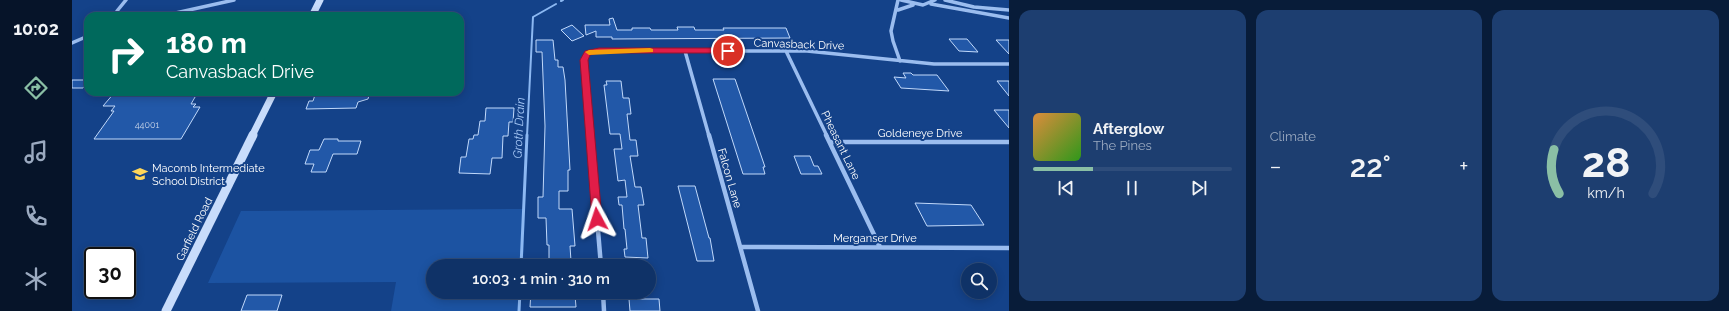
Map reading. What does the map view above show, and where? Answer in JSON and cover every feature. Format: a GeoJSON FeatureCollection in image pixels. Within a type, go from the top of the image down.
{"type":"FeatureCollection","features":[{"type":"Feature","properties":{"kind":"main road"},"geometry":{"type":"LineString","coordinates":[[314,12],[320,0]]}},
{"type":"Feature","properties":{"kind":"main road","name":"Garfield Road"},"geometry":{"type":"LineString","coordinates":[[166,311],[272,96]]}},
{"type":"Feature","properties":{"kind":"street"},"geometry":{"type":"LineString","coordinates":[[117,12],[126,0]]}},
{"type":"Feature","properties":{"kind":"street"},"geometry":{"type":"LineString","coordinates":[[180,12],[234,0]]}},
{"type":"Feature","properties":{"kind":"street"},"geometry":{"type":"LineString","coordinates":[[900,61],[892,36],[891,28],[894,17],[898,10],[899,0],[916,5]]}},
{"type":"Feature","properties":{"kind":"street"},"geometry":{"type":"LineString","coordinates":[[931,4],[935,0]]}},
{"type":"Feature","properties":{"kind":"street"},"geometry":{"type":"LineString","coordinates":[[945,0],[974,7],[1009,10]]}},
{"type":"Feature","properties":{"kind":"street"},"geometry":{"type":"LineString","coordinates":[[898,10],[916,5],[931,4],[1009,18]]}},
{"type":"Feature","properties":{"kind":"street"},"geometry":{"type":"LineString","coordinates":[[72,43],[84,38]]}},
{"type":"Feature","properties":{"kind":"street","name":"Canvasback Drive"},"geometry":{"type":"LineString","coordinates":[[600,259],[584,60],[587,53],[599,51],[834,52],[934,64],[1009,64]]}},
{"type":"Feature","properties":{"kind":"street","name":"Falcon Lane"},"geometry":{"type":"LineString","coordinates":[[685,51],[758,311]]}},
{"type":"Feature","properties":{"kind":"street","name":"Pheasant Lane"},"geometry":{"type":"LineString","coordinates":[[786,51],[880,247]]}},
{"type":"Feature","properties":{"kind":"street","name":"Goldeneye Drive"},"geometry":{"type":"LineString","coordinates":[[830,142],[1009,142]]}},
{"type":"Feature","properties":{"kind":"street","name":"Merganser Drive"},"geometry":{"type":"LineString","coordinates":[[741,247],[1009,248]]}},
{"type":"Feature","properties":{"kind":"street"},"geometry":{"type":"LineString","coordinates":[[603,299],[604,311]]}},
{"type":"Feature","properties":{"kind":"shaded area"},"geometry":{"type":"Polygon","coordinates":[[[525,209],[523,259],[426,259],[426,299],[521,299],[520,311],[391,311],[396,282],[208,283],[241,211],[525,209]]]}},
{"type":"Feature","properties":{"kind":"building"},"geometry":{"type":"Polygon","coordinates":[[[613,18],[617,30],[650,28],[651,30],[678,30],[677,27],[694,27],[695,30],[724,30],[723,28],[786,28],[790,38],[612,39],[612,37],[596,37],[596,31],[586,35],[585,25],[610,25],[609,19],[613,18]]]}},
{"type":"Feature","properties":{"kind":"building"},"geometry":{"type":"Polygon","coordinates":[[[572,25],[584,36],[572,41],[561,30],[572,25]]]}},
{"type":"Feature","properties":{"kind":"building"},"geometry":{"type":"Polygon","coordinates":[[[949,39],[967,39],[978,52],[959,51],[949,39]]]}},
{"type":"Feature","properties":{"kind":"building"},"geometry":{"type":"Polygon","coordinates":[[[536,40],[553,40],[555,60],[558,60],[558,67],[563,67],[570,170],[568,170],[568,191],[559,191],[559,209],[572,209],[575,246],[570,246],[571,259],[549,259],[546,218],[538,218],[538,197],[543,197],[545,126],[542,52],[536,52],[536,40]]]}},
{"type":"Feature","properties":{"kind":"building"},"geometry":{"type":"Polygon","coordinates":[[[996,40],[1009,40],[1009,54],[996,40]]]}},
{"type":"Feature","properties":{"kind":"building"},"geometry":{"type":"Polygon","coordinates":[[[903,73],[911,73],[913,75],[937,75],[949,91],[901,88],[894,77],[906,78],[903,73]]]}},
{"type":"Feature","properties":{"kind":"building"},"geometry":{"type":"Polygon","coordinates":[[[713,79],[735,79],[765,167],[763,167],[765,174],[743,174],[713,79]]]}},
{"type":"Feature","properties":{"kind":"building"},"geometry":{"type":"Polygon","coordinates":[[[72,80],[84,80],[83,88],[72,88],[72,80]]]}},
{"type":"Feature","properties":{"kind":"building"},"geometry":{"type":"Polygon","coordinates":[[[606,81],[621,81],[623,98],[629,98],[631,114],[627,114],[630,140],[636,140],[638,156],[630,156],[635,187],[641,187],[644,205],[638,205],[642,238],[646,238],[648,258],[625,257],[624,249],[627,249],[625,229],[622,205],[619,205],[618,197],[627,197],[625,180],[618,181],[614,149],[622,149],[620,134],[610,134],[604,85],[607,85],[606,81]]]}},
{"type":"Feature","properties":{"kind":"building"},"geometry":{"type":"Polygon","coordinates":[[[997,81],[1009,81],[1009,96],[997,81]]]}},
{"type":"Feature","properties":{"kind":"building","name":"Macomb Intermediate School District"},"geometry":{"type":"Polygon","coordinates":[[[112,96],[196,96],[191,104],[196,104],[193,107],[200,107],[181,139],[94,139],[114,111],[111,111],[115,106],[103,106],[112,96]]]}},
{"type":"Feature","properties":{"kind":"building"},"geometry":{"type":"Polygon","coordinates":[[[315,96],[369,96],[368,99],[358,102],[356,108],[306,109],[309,101],[313,101],[315,96]]]}},
{"type":"Feature","properties":{"kind":"building"},"geometry":{"type":"Polygon","coordinates":[[[486,108],[514,108],[513,122],[509,122],[508,136],[503,136],[502,158],[492,158],[490,174],[459,173],[461,157],[466,157],[469,139],[473,139],[474,135],[478,135],[480,121],[485,121],[486,108]]]}},
{"type":"Feature","properties":{"kind":"building"},"geometry":{"type":"Polygon","coordinates":[[[994,110],[1009,110],[1009,128],[994,110]]]}},
{"type":"Feature","properties":{"kind":"building"},"geometry":{"type":"Polygon","coordinates":[[[324,139],[338,139],[338,141],[361,141],[357,154],[333,154],[326,172],[311,172],[314,164],[305,164],[310,150],[319,150],[324,139]]]}},
{"type":"Feature","properties":{"kind":"building"},"geometry":{"type":"Polygon","coordinates":[[[794,156],[810,156],[814,166],[818,166],[822,174],[801,174],[794,156]]]}},
{"type":"Feature","properties":{"kind":"building"},"geometry":{"type":"Polygon","coordinates":[[[678,186],[695,186],[710,238],[714,261],[697,261],[678,186]]]}},
{"type":"Feature","properties":{"kind":"building"},"geometry":{"type":"Polygon","coordinates":[[[915,203],[971,205],[984,225],[927,226],[915,203]]]}},
{"type":"Feature","properties":{"kind":"building"},"geometry":{"type":"Polygon","coordinates":[[[247,295],[282,295],[277,311],[241,311],[247,295]]]}},
{"type":"Feature","properties":{"kind":"building"},"geometry":{"type":"Polygon","coordinates":[[[531,299],[575,299],[576,307],[530,307],[531,299]]]}},
{"type":"Feature","properties":{"kind":"building"},"geometry":{"type":"Polygon","coordinates":[[[629,299],[659,299],[660,311],[630,311],[629,299]]]}},
{"type":"Feature","properties":{"kind":"waterway","name":"Groth Drain"},"geometry":{"type":"LineString","coordinates":[[527,136],[533,17],[556,4]]}},
{"type":"Feature","properties":{"kind":"waterway","name":"Groth Drain"},"geometry":{"type":"LineString","coordinates":[[521,259],[527,135]]}},
{"type":"Feature","properties":{"kind":"waterway","name":"Groth Drain"},"geometry":{"type":"LineString","coordinates":[[519,311],[520,299]]}},
{"type":"Feature","properties":{"kind":"slow traffic"},"geometry":{"type":"LineString","coordinates":[[589,52],[650,51]]}},
{"type":"Feature","properties":{"kind":"place","name":"Macomb Intermediate School District"},"geometry":{"type":"Point","coordinates":[140,174]}},
{"type":"Feature","properties":{"kind":"route"},"geometry":{"type":"LineString","coordinates":[[597,219],[584,60],[587,53],[592,51],[728,51]]}}]}
